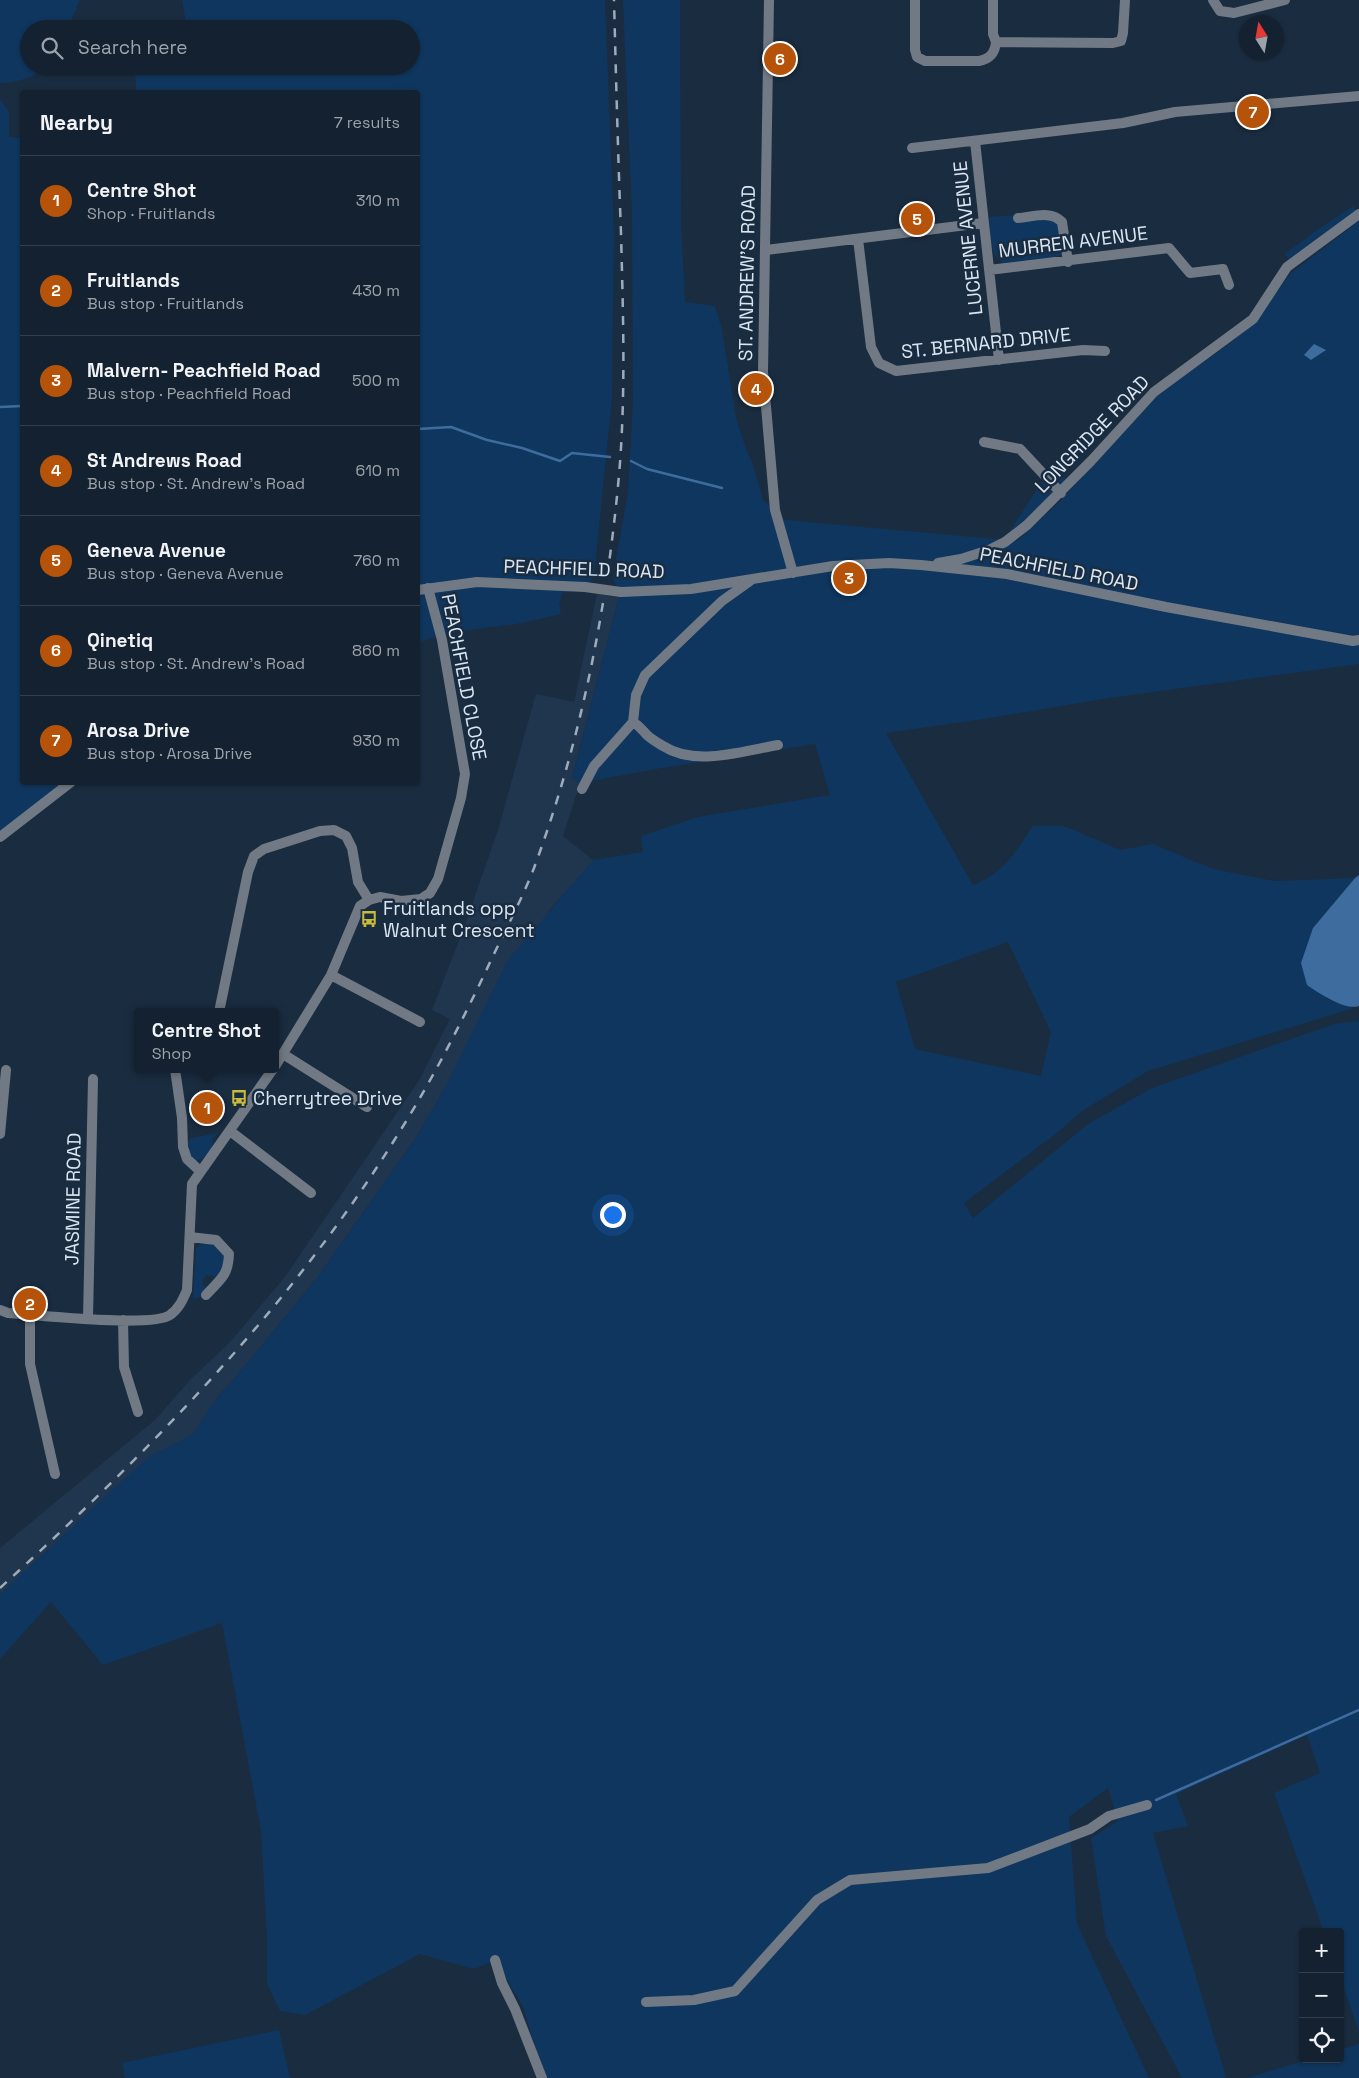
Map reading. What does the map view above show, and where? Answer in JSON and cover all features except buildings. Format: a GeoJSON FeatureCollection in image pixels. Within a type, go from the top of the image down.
{"type":"FeatureCollection","features":[{"type":"Feature","properties":{"kind":"street","name":"ST. ANDREW'S ROAD"},"geometry":{"type":"LineString","coordinates":[[769,0],[763,372],[775,510],[794,573]]}},
{"type":"Feature","properties":{"kind":"street"},"geometry":{"type":"LineString","coordinates":[[915,0],[915,50],[917,57],[925,60],[979,61],[992,55],[995,49],[992,0]]}},
{"type":"Feature","properties":{"kind":"street"},"geometry":{"type":"LineString","coordinates":[[996,42],[1113,43],[1121,41],[1125,0]]}},
{"type":"Feature","properties":{"kind":"street"},"geometry":{"type":"LineString","coordinates":[[1213,0],[1220,11],[1234,13],[1285,0]]}},
{"type":"Feature","properties":{"kind":"street"},"geometry":{"type":"LineString","coordinates":[[912,148],[1123,123],[1175,112],[1359,96]]}},
{"type":"Feature","properties":{"kind":"street","name":"LUCERNE AVENUE"},"geometry":{"type":"LineString","coordinates":[[974,141],[999,360]]}},
{"type":"Feature","properties":{"kind":"street","name":"LONGRIDGE ROAD"},"geometry":{"type":"LineString","coordinates":[[921,565],[961,559],[1004,542],[1027,525],[1061,493],[1154,392],[1253,319],[1287,267],[1359,214]]}},
{"type":"Feature","properties":{"kind":"street"},"geometry":{"type":"LineString","coordinates":[[1018,218],[1050,215],[1057,217],[1062,222],[1068,262]]}},
{"type":"Feature","properties":{"kind":"street"},"geometry":{"type":"LineString","coordinates":[[766,250],[984,223]]}},
{"type":"Feature","properties":{"kind":"street","name":"ST. BERNARD DRIVE"},"geometry":{"type":"LineString","coordinates":[[858,239],[871,347],[880,363],[896,372],[1084,350],[1105,351]]}},
{"type":"Feature","properties":{"kind":"street","name":"MURREN AVENUE"},"geometry":{"type":"LineString","coordinates":[[989,270],[1068,262],[1168,248],[1190,273],[1222,269],[1229,286]]}},
{"type":"Feature","properties":{"kind":"street"},"geometry":{"type":"LineString","coordinates":[[984,442],[1020,449],[1061,493]]}},
{"type":"Feature","properties":{"kind":"street","name":"PEACHFIELD ROAD"},"geometry":{"type":"LineString","coordinates":[[423,589],[477,582],[585,587],[620,592],[691,589],[750,581],[833,566],[889,563],[1007,574],[1166,607],[1359,640]]}},
{"type":"Feature","properties":{"kind":"street","name":"PEACHFIELD ROAD"},"geometry":{"type":"LineString","coordinates":[[633,722],[636,695],[645,675],[722,601],[750,581]]}},
{"type":"Feature","properties":{"kind":"street","name":"PEACHFIELD CLOSE"},"geometry":{"type":"LineString","coordinates":[[369,900],[380,897],[401,901],[421,899],[430,893],[438,879],[454,824],[465,774],[442,640],[423,589]]}},
{"type":"Feature","properties":{"kind":"street"},"geometry":{"type":"LineString","coordinates":[[582,789],[594,766],[633,722],[642,727],[647,735],[664,748],[684,756],[701,757],[778,745]]}},
{"type":"Feature","properties":{"kind":"street"},"geometry":{"type":"LineString","coordinates":[[0,837],[67,785]]}},
{"type":"Feature","properties":{"kind":"street"},"geometry":{"type":"LineString","coordinates":[[220,1008],[248,872],[254,856],[264,849],[320,831],[334,830],[346,836],[352,848],[358,882],[369,900],[360,906],[330,975],[279,1060]]}},
{"type":"Feature","properties":{"kind":"street"},"geometry":{"type":"LineString","coordinates":[[330,975],[420,1022]]}},
{"type":"Feature","properties":{"kind":"street"},"geometry":{"type":"LineString","coordinates":[[283,1054],[367,1107]]}},
{"type":"Feature","properties":{"kind":"street"},"geometry":{"type":"LineString","coordinates":[[0,1134],[6,1070]]}},
{"type":"Feature","properties":{"kind":"street"},"geometry":{"type":"LineString","coordinates":[[176,1073],[182,1118],[183,1147],[187,1159],[200,1172]]}},
{"type":"Feature","properties":{"kind":"street"},"geometry":{"type":"LineString","coordinates":[[0,1310],[88,1320],[151,1319],[169,1316],[182,1301],[187,1290],[192,1184],[270,1073]]}},
{"type":"Feature","properties":{"kind":"street","name":"JASMINE ROAD"},"geometry":{"type":"LineString","coordinates":[[88,1320],[93,1079]]}},
{"type":"Feature","properties":{"kind":"street"},"geometry":{"type":"LineString","coordinates":[[230,1131],[311,1193]]}},
{"type":"Feature","properties":{"kind":"street"},"geometry":{"type":"LineString","coordinates":[[190,1237],[216,1240],[228,1254],[228,1268],[210,1283],[206,1295]]}},
{"type":"Feature","properties":{"kind":"street"},"geometry":{"type":"LineString","coordinates":[[30,1314],[30,1364],[55,1474]]}},
{"type":"Feature","properties":{"kind":"street"},"geometry":{"type":"LineString","coordinates":[[123,1320],[124,1367],[138,1412]]}},
{"type":"Feature","properties":{"kind":"street"},"geometry":{"type":"LineString","coordinates":[[646,2002],[694,2000],[735,1991],[817,1900],[850,1880],[988,1868],[1090,1829],[1109,1816],[1147,1805]]}},
{"type":"Feature","properties":{"kind":"street"},"geometry":{"type":"LineString","coordinates":[[495,1960],[502,1983],[542,2078]]}},
{"type":"Feature","properties":{"kind":"shaded area"},"geometry":{"type":"Polygon","coordinates":[[[0,0],[80,0],[71,20],[20,20],[20,75],[34,75],[25,79],[0,83],[0,0]]]}},
{"type":"Feature","properties":{"kind":"shaded area"},"geometry":{"type":"Polygon","coordinates":[[[182,0],[605,0],[614,233],[612,399],[594,576],[583,592],[562,593],[559,604],[561,614],[522,623],[455,632],[420,641],[420,90],[136,90],[135,75],[420,75],[420,20],[185,20],[182,0]]]}},
{"type":"Feature","properties":{"kind":"shaded area"},"geometry":{"type":"Polygon","coordinates":[[[623,0],[680,0],[681,223],[685,302],[715,306],[722,329],[736,418],[745,446],[754,468],[763,500],[785,520],[1017,541],[1060,501],[1159,394],[1226,346],[1254,323],[1290,274],[1359,221],[1359,664],[1109,698],[886,733],[973,885],[1001,868],[1033,826],[1064,826],[1120,850],[1153,844],[1213,869],[1275,881],[1355,878],[1313,928],[1327,999],[1354,1008],[1148,1071],[1082,1111],[1058,1132],[964,1203],[973,1218],[1088,1124],[1152,1088],[1334,1024],[1359,1021],[1359,2031],[1344,1989],[1344,1928],[1323,1928],[1274,1793],[1320,1773],[1307,1735],[1176,1794],[1188,1826],[1153,1833],[1226,2077],[1182,2078],[1106,1936],[1091,1838],[1118,1821],[1108,1788],[1069,1817],[1077,1924],[1149,2078],[545,2078],[523,2007],[495,1960],[474,1969],[420,1954],[305,2015],[280,2011],[267,1984],[267,1939],[261,1831],[222,1623],[103,1665],[51,1602],[0,1659],[0,1594],[148,1457],[192,1435],[217,1398],[317,1278],[415,1139],[446,1086],[507,961],[593,860],[643,852],[641,836],[698,817],[830,795],[815,744],[580,783],[572,779],[619,597],[613,577],[628,492],[633,401],[632,215],[623,0]],[[1008,942],[896,982],[915,1049],[1041,1076],[1051,1032],[1008,942]]]}},
{"type":"Feature","properties":{"kind":"shaded area"},"geometry":{"type":"Polygon","coordinates":[[[0,99],[9,112],[9,137],[20,138],[20,785],[68,785],[0,837],[0,99]]]}},
{"type":"Feature","properties":{"kind":"shaded area"},"geometry":{"type":"Polygon","coordinates":[[[1353,206],[1356,210],[1289,259],[1285,254],[1317,230],[1353,206]]]}},
{"type":"Feature","properties":{"kind":"shaded area"},"geometry":{"type":"Polygon","coordinates":[[[1017,215],[1051,219],[1059,224],[1063,252],[1060,256],[1004,263],[999,260],[991,243],[989,217],[1017,215]]]}},
{"type":"Feature","properties":{"kind":"shaded area"},"geometry":{"type":"Polygon","coordinates":[[[1314,344],[1326,350],[1311,360],[1304,355],[1314,344]]]}},
{"type":"Feature","properties":{"kind":"shaded area"},"geometry":{"type":"Polygon","coordinates":[[[1048,472],[1067,479],[1037,510],[1008,534],[1048,472]]]}},
{"type":"Feature","properties":{"kind":"shaded area"},"geometry":{"type":"Polygon","coordinates":[[[597,594],[619,597],[572,778],[580,783],[563,836],[593,860],[592,863],[551,908],[415,1139],[317,1278],[217,1398],[192,1435],[0,1607],[0,1548],[155,1420],[190,1380],[230,1342],[285,1277],[420,1079],[450,1019],[432,1010],[463,930],[498,830],[536,694],[574,702],[597,594]]]}},
{"type":"Feature","properties":{"kind":"shaded area"},"geometry":{"type":"Polygon","coordinates":[[[1359,875],[1359,1006],[1353,1007],[1340,1004],[1307,985],[1301,963],[1313,928],[1359,875]]]}},
{"type":"Feature","properties":{"kind":"shaded area"},"geometry":{"type":"Polygon","coordinates":[[[218,1133],[212,1140],[212,1149],[207,1154],[195,1161],[192,1159],[188,1150],[188,1142],[191,1138],[218,1133]]]}},
{"type":"Feature","properties":{"kind":"shaded area"},"geometry":{"type":"Polygon","coordinates":[[[207,1243],[220,1250],[227,1262],[217,1277],[207,1275],[202,1280],[205,1288],[202,1297],[193,1299],[196,1249],[200,1245],[207,1243]]]}},
{"type":"Feature","properties":{"kind":"shaded area"},"geometry":{"type":"Polygon","coordinates":[[[279,2030],[290,2078],[125,2078],[122,2063],[279,2030]]]}},
{"type":"Feature","properties":{"kind":"shaded area"},"geometry":{"type":"Polygon","coordinates":[[[1359,2044],[1359,2078],[1247,2078],[1299,2062],[1344,2063],[1344,2049],[1359,2044]]]}},
{"type":"Feature","properties":{"kind":"waterway"},"geometry":{"type":"LineString","coordinates":[[0,407],[20,406]]}},
{"type":"Feature","properties":{"kind":"waterway"},"geometry":{"type":"LineString","coordinates":[[420,429],[451,427],[487,440],[522,448],[560,461],[572,453],[610,457]]}},
{"type":"Feature","properties":{"kind":"waterway"},"geometry":{"type":"LineString","coordinates":[[631,461],[647,469],[722,488]]}},
{"type":"Feature","properties":{"kind":"waterway"},"geometry":{"type":"LineString","coordinates":[[1156,1800],[1359,1710]]}},
{"type":"Feature","properties":{"kind":"railway"},"geometry":{"type":"LineString","coordinates":[[0,1588],[111,1483],[164,1429],[266,1316],[313,1257],[358,1195],[423,1092],[475,993],[517,908],[534,868],[565,772],[590,674],[607,575],[619,475],[623,414],[623,323],[614,0]]}},
{"type":"Feature","properties":{"kind":"place","name":"Qinetiq"},"geometry":{"type":"Point","coordinates":[780,59]}},
{"type":"Feature","properties":{"kind":"place","name":"Arosa Drive"},"geometry":{"type":"Point","coordinates":[1253,112]}},
{"type":"Feature","properties":{"kind":"place","name":"Geneva Avenue"},"geometry":{"type":"Point","coordinates":[917,219]}},
{"type":"Feature","properties":{"kind":"place","name":"St Andrews Road"},"geometry":{"type":"Point","coordinates":[756,389]}},
{"type":"Feature","properties":{"kind":"place","name":"Malvern- Peachfield Road"},"geometry":{"type":"Point","coordinates":[849,578]}},
{"type":"Feature","properties":{"kind":"place","name":"Fruitlands opp Walnut Crescent"},"geometry":{"type":"Point","coordinates":[369,919]}},
{"type":"Feature","properties":{"kind":"place","name":"Cherrytree Drive"},"geometry":{"type":"Point","coordinates":[239,1098]}},
{"type":"Feature","properties":{"kind":"place","name":"Centre Shot"},"geometry":{"type":"Point","coordinates":[207,1108]}},
{"type":"Feature","properties":{"kind":"place","name":"Fruitlands"},"geometry":{"type":"Point","coordinates":[30,1304]}}]}
